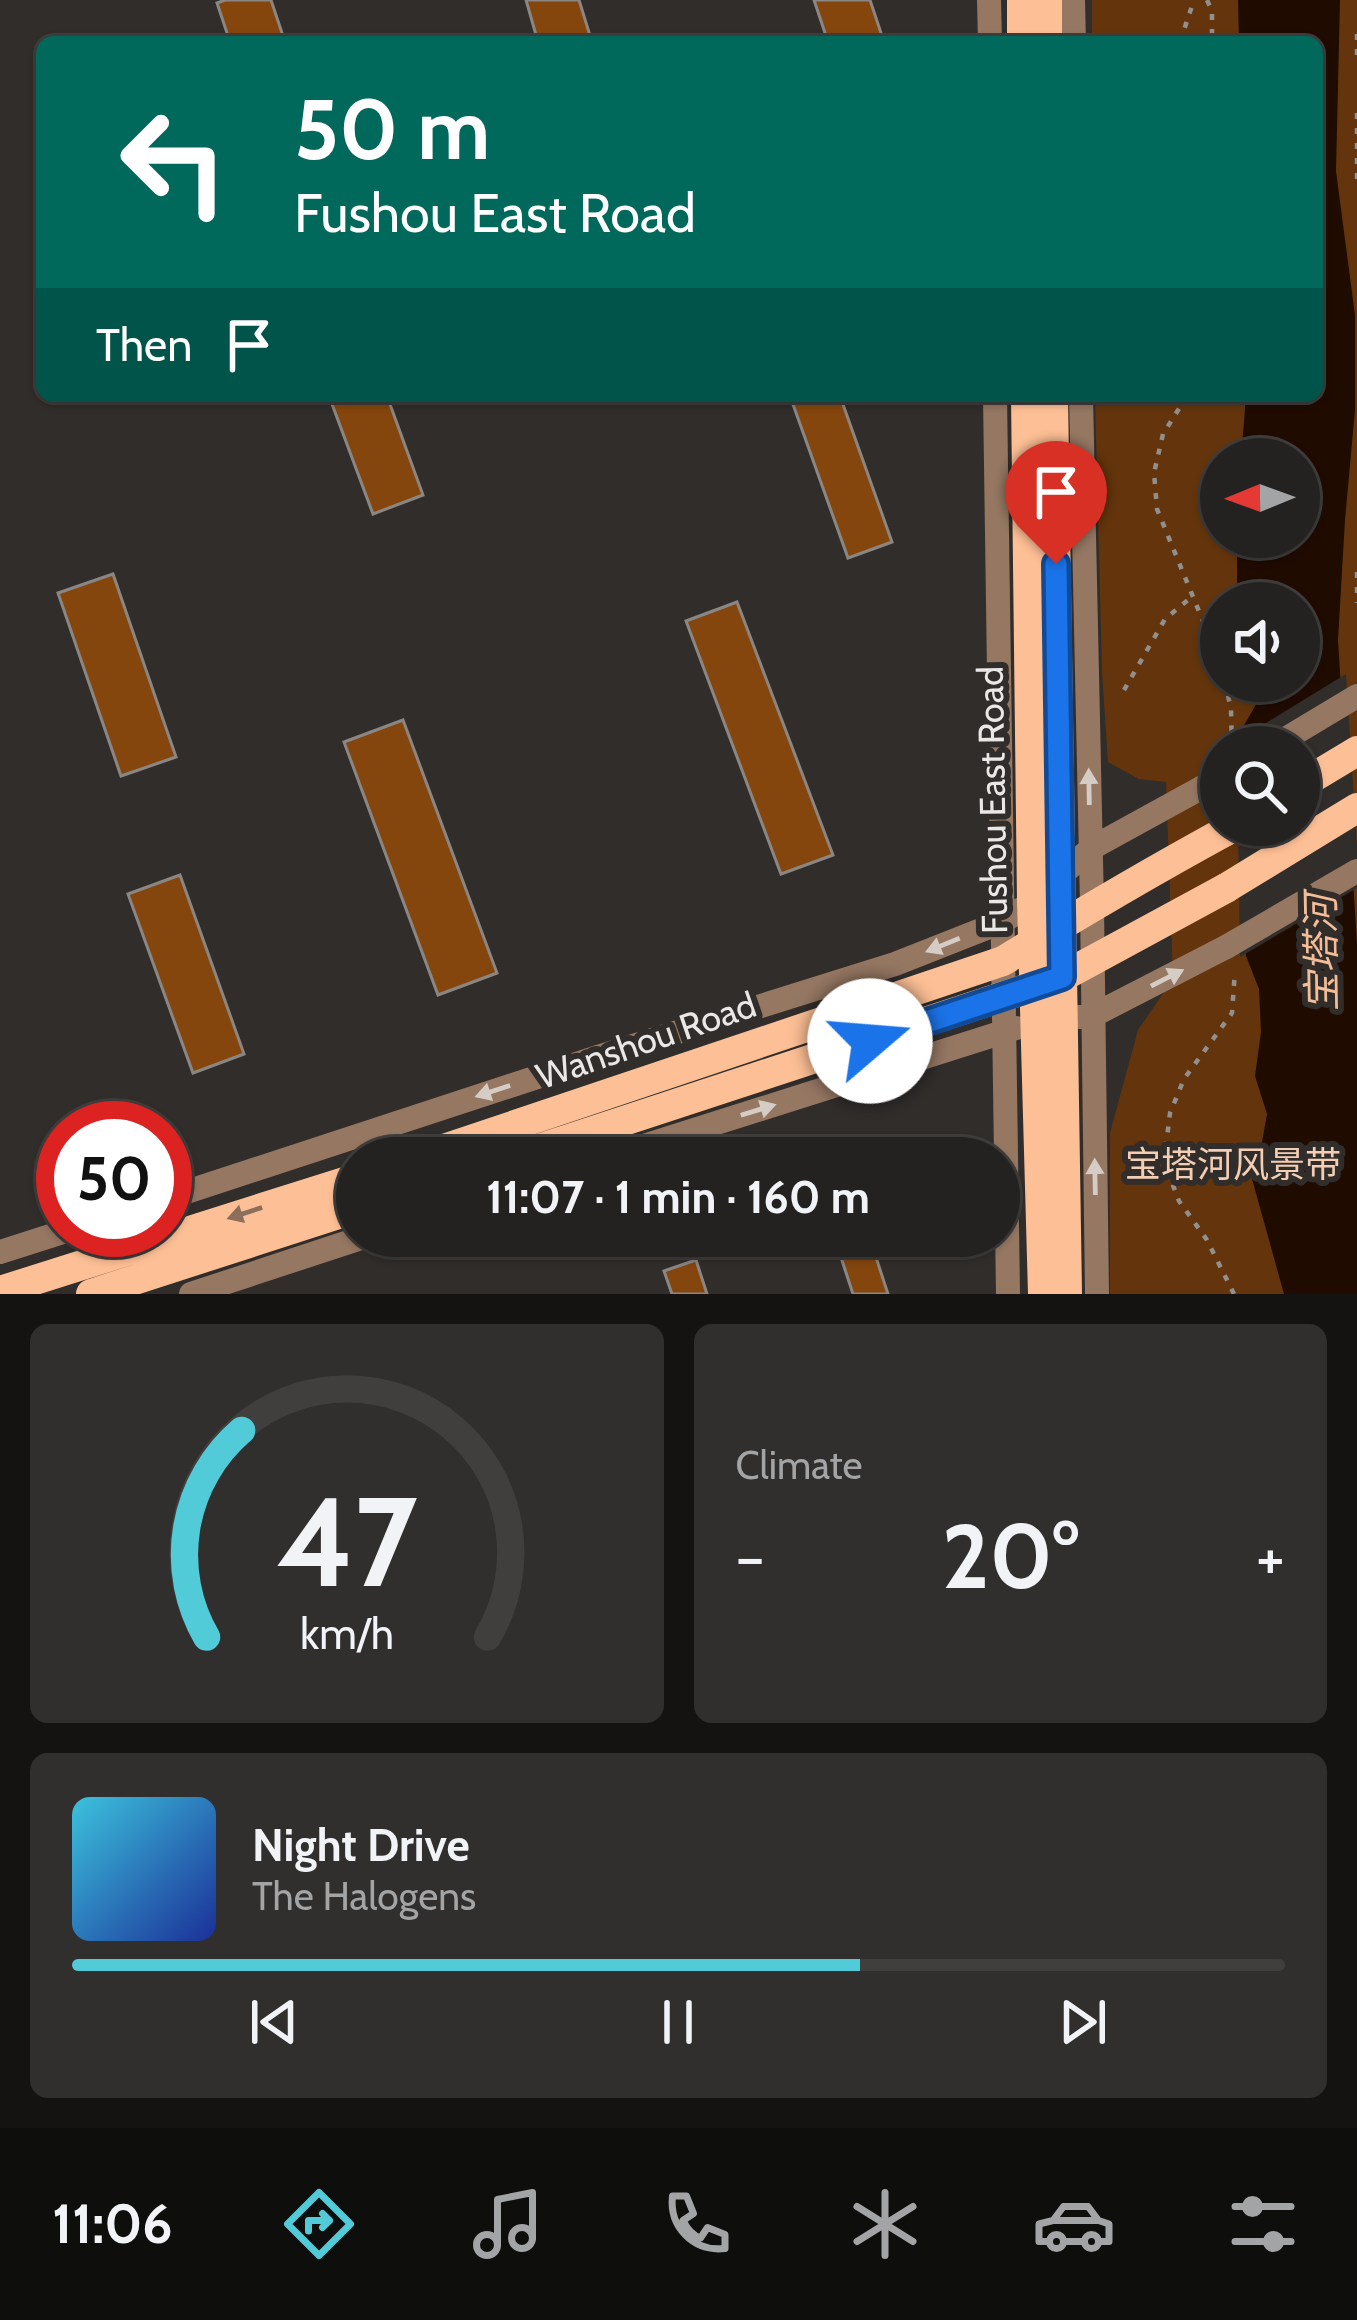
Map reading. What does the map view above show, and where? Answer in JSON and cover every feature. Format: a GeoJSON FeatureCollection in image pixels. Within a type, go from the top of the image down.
{"type":"FeatureCollection","features":[{"type":"Feature","properties":{"kind":"main road"},"geometry":{"type":"LineString","coordinates":[[1022,0],[1022,36]]}},
{"type":"Feature","properties":{"kind":"main road"},"geometry":{"type":"LineString","coordinates":[[1047,0],[1048,36]]}},
{"type":"Feature","properties":{"kind":"main road","name":"Fushou East Road"},"geometry":{"type":"LineString","coordinates":[[1026,402],[1032,902],[1047,935]]}},
{"type":"Feature","properties":{"kind":"main road","name":"Fushou East Road"},"geometry":{"type":"LineString","coordinates":[[1048,1022],[1047,935],[1061,877],[1053,402]]}},
{"type":"Feature","properties":{"kind":"main road"},"geometry":{"type":"LineString","coordinates":[[1320,773],[1357,751]]}},
{"type":"Feature","properties":{"kind":"main road","name":"Wanshou Road"},"geometry":{"type":"LineString","coordinates":[[576,1137],[1048,981],[1226,888],[1357,808]]}},
{"type":"Feature","properties":{"kind":"main road","name":"Wanshou Road"},"geometry":{"type":"LineString","coordinates":[[480,1137],[1004,961],[1200,845]]}},
{"type":"Feature","properties":{"kind":"main road"},"geometry":{"type":"LineString","coordinates":[[1043,1294],[1048,1022]]}},
{"type":"Feature","properties":{"kind":"main road"},"geometry":{"type":"LineString","coordinates":[[1048,1022],[1067,1294]]}},
{"type":"Feature","properties":{"kind":"main road"},"geometry":{"type":"LineString","coordinates":[[0,1291],[336,1185]]}},
{"type":"Feature","properties":{"kind":"main road"},"geometry":{"type":"LineString","coordinates":[[91,1294],[336,1215]]}},
{"type":"Feature","properties":{"kind":"street"},"geometry":{"type":"LineString","coordinates":[[989,0],[990,36]]}},
{"type":"Feature","properties":{"kind":"street"},"geometry":{"type":"LineString","coordinates":[[1073,0],[1074,36]]}},
{"type":"Feature","properties":{"kind":"street"},"geometry":{"type":"LineString","coordinates":[[995,402],[1004,998],[1048,1022]]}},
{"type":"Feature","properties":{"kind":"street"},"geometry":{"type":"LineString","coordinates":[[1009,1294],[1048,1022],[1092,961],[1081,402]]}},
{"type":"Feature","properties":{"kind":"street"},"geometry":{"type":"LineString","coordinates":[[1307,726],[1357,696]]}},
{"type":"Feature","properties":{"kind":"street"},"geometry":{"type":"LineString","coordinates":[[192,1190],[895,964],[1004,921],[1090,849],[1200,789]]}},
{"type":"Feature","properties":{"kind":"street"},"geometry":{"type":"LineString","coordinates":[[674,1137],[1048,1022],[1230,950],[1357,871]]}},
{"type":"Feature","properties":{"kind":"street"},"geometry":{"type":"LineString","coordinates":[[1048,1022],[1097,1294]]}},
{"type":"Feature","properties":{"kind":"street"},"geometry":{"type":"LineString","coordinates":[[0,1252],[36,1241]]}},
{"type":"Feature","properties":{"kind":"street"},"geometry":{"type":"LineString","coordinates":[[190,1294],[218,1289],[336,1247]]}},
{"type":"Feature","properties":{"kind":"path"},"geometry":{"type":"LineString","coordinates":[[1182,36],[1194,0]]}},
{"type":"Feature","properties":{"kind":"path"},"geometry":{"type":"LineString","coordinates":[[1207,0],[1212,36]]}},
{"type":"Feature","properties":{"kind":"path"},"geometry":{"type":"LineString","coordinates":[[1357,34],[1357,62]]}},
{"type":"Feature","properties":{"kind":"path"},"geometry":{"type":"LineString","coordinates":[[1357,113],[1357,185]]}},
{"type":"Feature","properties":{"kind":"path"},"geometry":{"type":"LineString","coordinates":[[1177,402],[1180,405]]}},
{"type":"Feature","properties":{"kind":"path"},"geometry":{"type":"LineString","coordinates":[[1182,402],[1163,434],[1155,491],[1157,509],[1200,611]]}},
{"type":"Feature","properties":{"kind":"path"},"geometry":{"type":"LineString","coordinates":[[1357,572],[1357,603]]}},
{"type":"Feature","properties":{"kind":"path"},"geometry":{"type":"LineString","coordinates":[[1124,690],[1165,619],[1194,595]]}},
{"type":"Feature","properties":{"kind":"path"},"geometry":{"type":"LineString","coordinates":[[1230,950],[1232,1013],[1184,1079],[1170,1113],[1163,1162],[1234,1294]]}},
{"type":"Feature","properties":{"kind":"green space","name":"宝塔河风景带"},"geometry":{"type":"Polygon","coordinates":[[[1092,0],[1357,0],[1357,1294],[1110,1294],[1110,1133],[1138,1030],[1173,979],[1166,782],[1139,779],[1108,762],[1095,402],[1323,402],[1323,36],[1092,36],[1092,0]]]}},
{"type":"Feature","properties":{"kind":"water","name":"宝塔河"},"geometry":{"type":"Polygon","coordinates":[[[1238,0],[1340,0],[1336,171],[1355,315],[1355,410],[1338,640],[1357,944],[1357,1294],[1284,1294],[1247,1161],[1262,1142],[1267,1114],[1255,1076],[1261,1032],[1259,989],[1246,956],[1244,846],[1320,846],[1320,726],[1244,726],[1257,702],[1320,702],[1320,582],[1237,582],[1237,558],[1320,558],[1320,438],[1243,438],[1246,402],[1323,402],[1323,36],[1239,36],[1238,0]]]}},
{"type":"Feature","properties":{"kind":"pier"},"geometry":{"type":"Polygon","coordinates":[[[1346,674],[1357,888],[1240,957],[1238,846],[1320,846],[1320,726],[1261,726],[1300,702],[1320,702],[1320,690],[1346,674]]]}},
{"type":"Feature","properties":{"kind":"building"},"geometry":{"type":"Polygon","coordinates":[[[271,0],[283,36],[228,36],[217,3],[271,0]]]}},
{"type":"Feature","properties":{"kind":"building"},"geometry":{"type":"Polygon","coordinates":[[[526,0],[579,0],[590,36],[536,36],[526,0]]]}},
{"type":"Feature","properties":{"kind":"building"},"geometry":{"type":"Polygon","coordinates":[[[814,0],[870,0],[882,36],[826,36],[814,0]]]}},
{"type":"Feature","properties":{"kind":"building"},"geometry":{"type":"Polygon","coordinates":[[[331,402],[389,402],[423,495],[373,514],[331,402]]]}},
{"type":"Feature","properties":{"kind":"building"},"geometry":{"type":"Polygon","coordinates":[[[792,402],[842,402],[892,542],[848,558],[792,402]]]}},
{"type":"Feature","properties":{"kind":"building"},"geometry":{"type":"Polygon","coordinates":[[[113,574],[176,757],[121,776],[58,593],[113,574]]]}},
{"type":"Feature","properties":{"kind":"building"},"geometry":{"type":"Polygon","coordinates":[[[737,602],[833,855],[781,874],[686,621],[737,602]]]}},
{"type":"Feature","properties":{"kind":"building"},"geometry":{"type":"Polygon","coordinates":[[[403,720],[497,973],[438,995],[344,742],[403,720]]]}},
{"type":"Feature","properties":{"kind":"building"},"geometry":{"type":"Polygon","coordinates":[[[180,875],[244,1054],[193,1073],[128,894],[180,875]]]}},
{"type":"Feature","properties":{"kind":"building"},"geometry":{"type":"Polygon","coordinates":[[[841,1257],[876,1257],[888,1294],[853,1294],[841,1257]]]}},
{"type":"Feature","properties":{"kind":"building"},"geometry":{"type":"Polygon","coordinates":[[[696,1260],[707,1294],[672,1294],[664,1271],[696,1260]]]}},
{"type":"Feature","properties":{"kind":"route"},"geometry":{"type":"LineString","coordinates":[[870,1041],[1062,977],[1056,564]]}}]}
